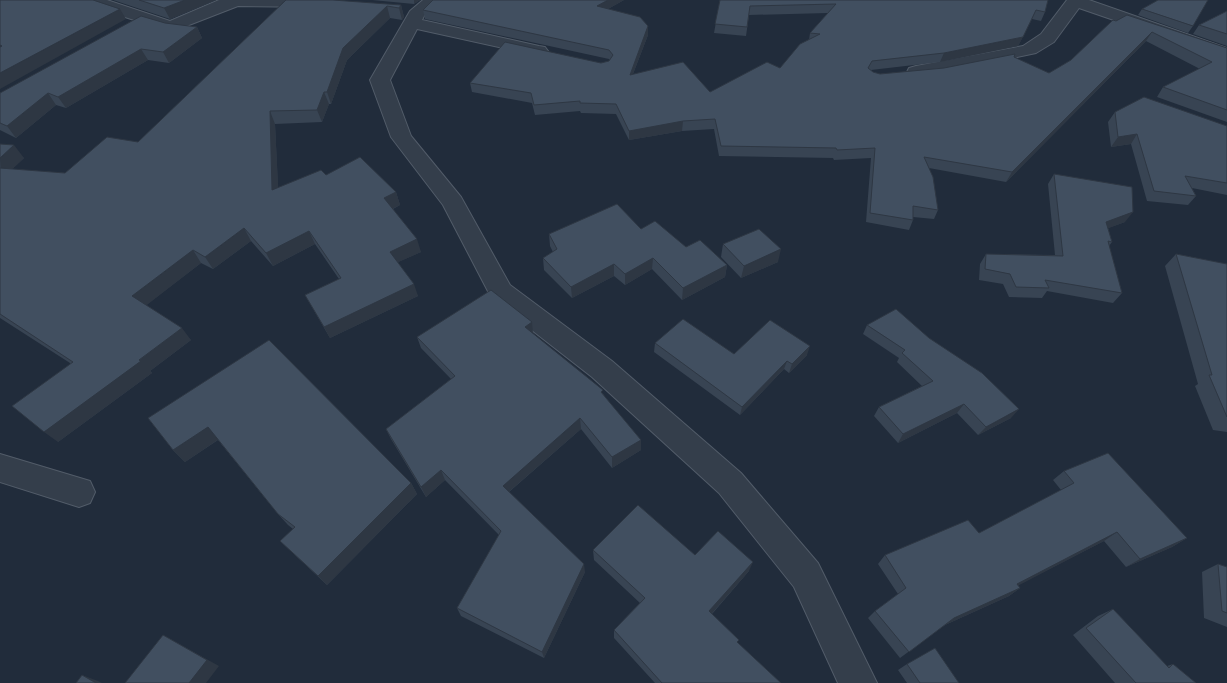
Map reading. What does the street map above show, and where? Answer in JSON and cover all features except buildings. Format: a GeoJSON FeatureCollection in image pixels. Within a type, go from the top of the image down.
{"type":"FeatureCollection","features":[{"type":"Feature","properties":{"kind":"street"},"geometry":{"type":"LineString","coordinates":[[91,0],[171,27],[226,2],[340,4]]}},
{"type":"Feature","properties":{"kind":"street"},"geometry":{"type":"LineString","coordinates":[[895,74],[940,70],[990,58],[1024,53],[1044,41],[1067,3],[1227,54]]}},
{"type":"Feature","properties":{"kind":"street"},"geometry":{"type":"LineString","coordinates":[[554,54],[416,11],[380,80],[386,102],[401,137],[453,202],[501,292],[602,369],[730,483],[806,575],[858,683]]}},
{"type":"Feature","properties":{"kind":"street"},"geometry":{"type":"LineString","coordinates":[[120,32],[146,18]]}},
{"type":"Feature","properties":{"kind":"street"},"geometry":{"type":"LineString","coordinates":[[0,468],[79,492]]}}]}
